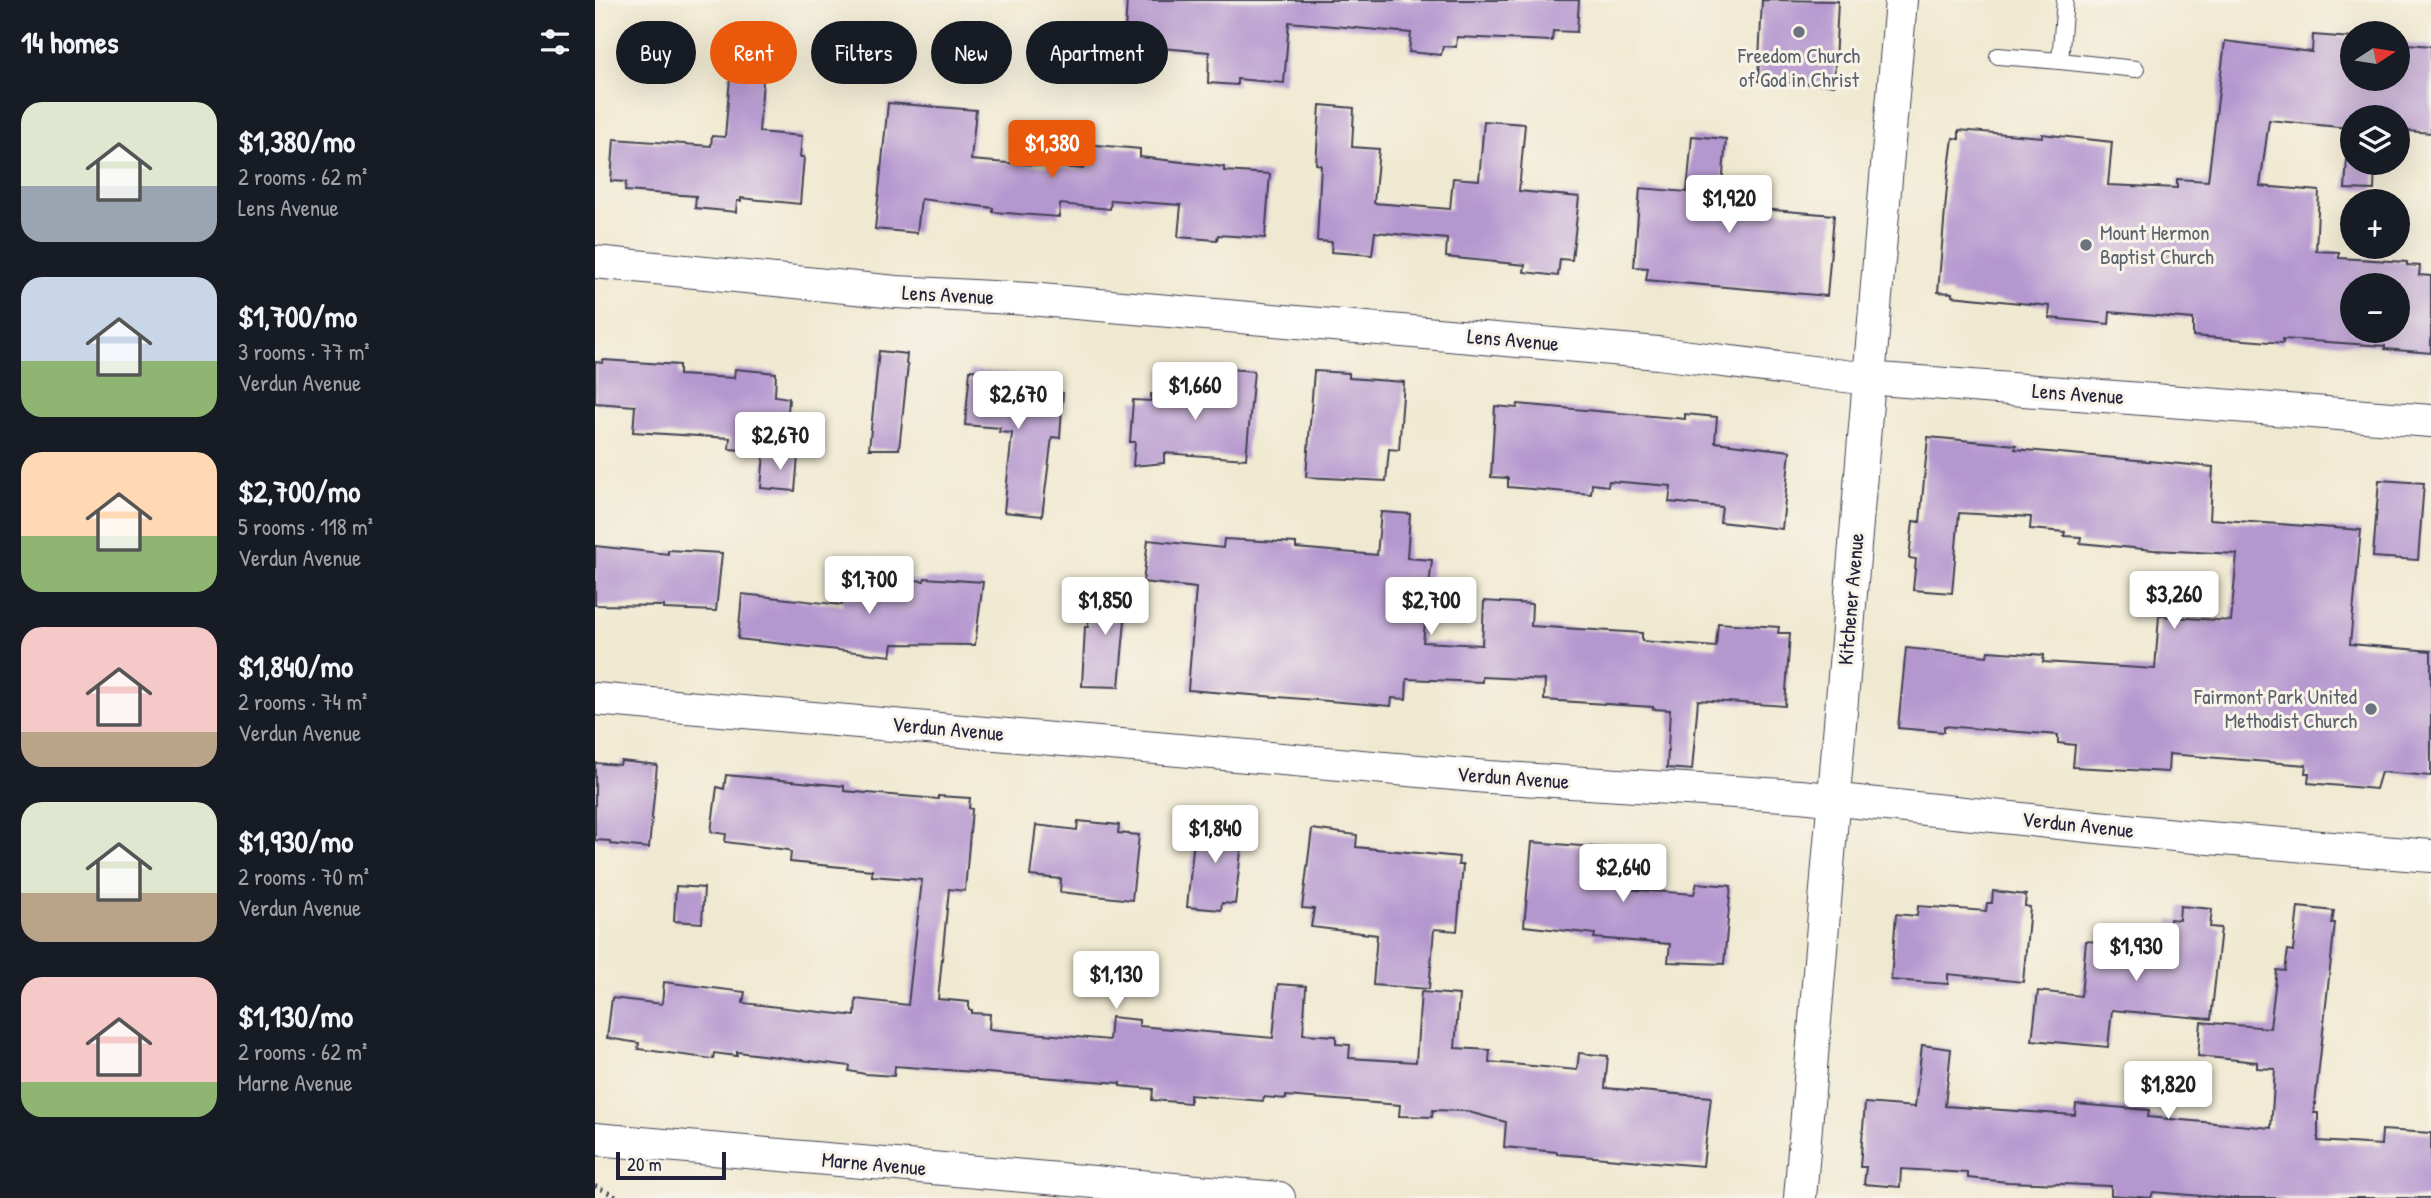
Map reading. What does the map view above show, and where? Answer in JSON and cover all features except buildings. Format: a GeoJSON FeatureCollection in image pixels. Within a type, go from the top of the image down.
{"type":"FeatureCollection","features":[{"type":"Feature","properties":{"kind":"street","name":"Kitchener Avenue"},"geometry":{"type":"LineString","coordinates":[[1800,1198],[1901,0]]}},
{"type":"Feature","properties":{"kind":"street","name":"Lens Avenue"},"geometry":{"type":"LineString","coordinates":[[595,262],[896,292],[1030,299],[1658,353],[1869,378],[2431,421]]}},
{"type":"Feature","properties":{"kind":"street","name":"Verdun Avenue"},"geometry":{"type":"LineString","coordinates":[[595,699],[1488,777],[1834,800],[2184,836],[2431,856]]}},
{"type":"Feature","properties":{"kind":"street","name":"Marne Avenue"},"geometry":{"type":"LineString","coordinates":[[595,1139],[1279,1198]]}},
{"type":"Feature","properties":{"kind":"lane"},"geometry":{"type":"LineString","coordinates":[[2060,61],[2065,0]]}},
{"type":"Feature","properties":{"kind":"lane"},"geometry":{"type":"LineString","coordinates":[[1998,56],[2136,69]]}},
{"type":"Feature","properties":{"kind":"path"},"geometry":{"type":"LineString","coordinates":[[595,1186],[619,1198]]}},
{"type":"Feature","properties":{"kind":"place","name":"Freedom Church of God in Christ"},"geometry":{"type":"Point","coordinates":[1799,32]}},
{"type":"Feature","properties":{"kind":"place","name":"Mount Hermon Baptist Church"},"geometry":{"type":"Point","coordinates":[2086,245]}},
{"type":"Feature","properties":{"kind":"place","name":"Fairmont Park United Methodist Church"},"geometry":{"type":"Point","coordinates":[2371,709]}}]}
